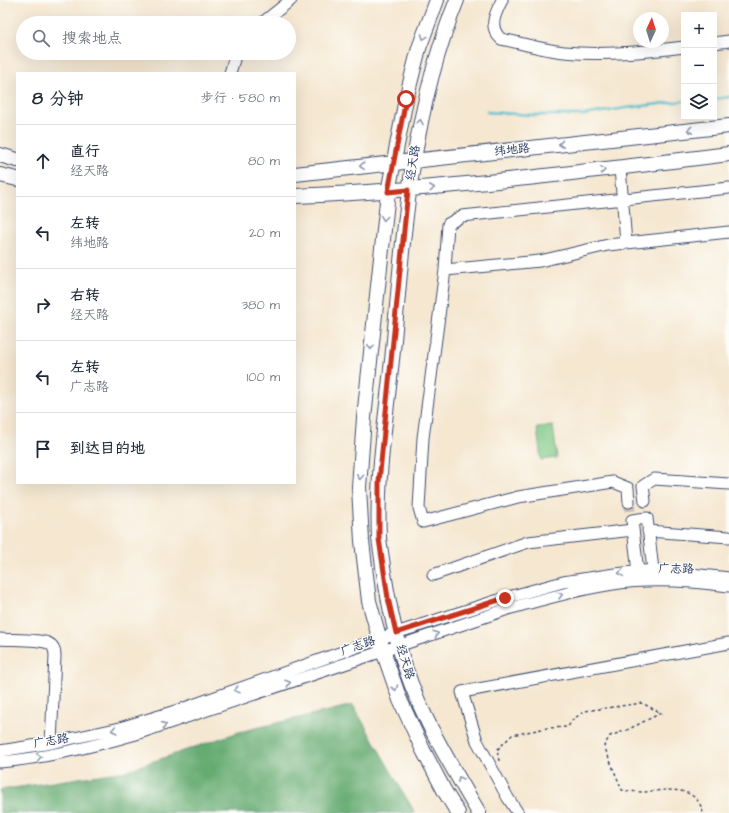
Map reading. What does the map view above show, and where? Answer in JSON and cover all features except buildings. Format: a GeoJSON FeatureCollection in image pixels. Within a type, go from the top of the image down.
{"type":"FeatureCollection","features":[{"type":"Feature","properties":{"kind":"main road","name":"经天路"},"geometry":{"type":"LineString","coordinates":[[437,0],[419,48],[406,99],[388,192],[367,388],[359,487],[362,541],[369,601],[381,646],[400,700],[423,750],[458,813]]}},
{"type":"Feature","properties":{"kind":"main road","name":"经天路"},"geometry":{"type":"LineString","coordinates":[[457,0],[441,44],[424,103],[408,190],[379,482],[379,539],[388,598],[398,640],[415,695],[479,813]]}},
{"type":"Feature","properties":{"kind":"main road","name":"纬地路"},"geometry":{"type":"LineString","coordinates":[[296,174],[363,165],[393,164],[413,160],[729,126]]}},
{"type":"Feature","properties":{"kind":"main road"},"geometry":{"type":"LineString","coordinates":[[296,196],[388,192],[620,168],[729,154]]}},
{"type":"Feature","properties":{"kind":"main road"},"geometry":{"type":"LineString","coordinates":[[0,156],[16,160]]}},
{"type":"Feature","properties":{"kind":"main road"},"geometry":{"type":"LineString","coordinates":[[0,175],[16,179]]}},
{"type":"Feature","properties":{"kind":"street"},"geometry":{"type":"LineString","coordinates":[[271,16],[291,0]]}},
{"type":"Feature","properties":{"kind":"street"},"geometry":{"type":"LineString","coordinates":[[502,0],[495,15],[493,24],[495,32],[501,39],[563,52],[643,52],[681,47]]}},
{"type":"Feature","properties":{"kind":"street"},"geometry":{"type":"LineString","coordinates":[[717,43],[729,41]]}},
{"type":"Feature","properties":{"kind":"street"},"geometry":{"type":"LineString","coordinates":[[230,72],[234,60]]}},
{"type":"Feature","properties":{"kind":"street"},"geometry":{"type":"LineString","coordinates":[[620,168],[626,243]]}},
{"type":"Feature","properties":{"kind":"street"},"geometry":{"type":"LineString","coordinates":[[729,188],[462,216],[448,224],[445,270],[424,438],[419,508],[422,522],[518,497],[613,482],[628,488],[643,486],[654,480],[729,484]]}},
{"type":"Feature","properties":{"kind":"street"},"geometry":{"type":"LineString","coordinates":[[445,270],[540,261],[608,245],[729,232]]}},
{"type":"Feature","properties":{"kind":"street"},"geometry":{"type":"LineString","coordinates":[[643,486],[653,570]]}},
{"type":"Feature","properties":{"kind":"street"},"geometry":{"type":"LineString","coordinates":[[628,488],[638,572]]}},
{"type":"Feature","properties":{"kind":"street"},"geometry":{"type":"LineString","coordinates":[[433,575],[528,542],[631,516],[646,509]]}},
{"type":"Feature","properties":{"kind":"street"},"geometry":{"type":"LineString","coordinates":[[648,531],[729,537]]}},
{"type":"Feature","properties":{"kind":"street","name":"广志路"},"geometry":{"type":"LineString","coordinates":[[0,762],[47,756],[87,748],[136,734],[398,640],[505,598],[563,582],[653,570],[729,578]]}},
{"type":"Feature","properties":{"kind":"street","name":"广志路"},"geometry":{"type":"LineString","coordinates":[[398,640],[564,593],[614,583],[656,581],[702,582],[729,586]]}},
{"type":"Feature","properties":{"kind":"street"},"geometry":{"type":"LineString","coordinates":[[0,639],[44,642],[50,645],[54,650],[51,743]]}},
{"type":"Feature","properties":{"kind":"street"},"geometry":{"type":"LineString","coordinates":[[518,813],[492,770],[478,741],[462,692],[729,643]]}},
{"type":"Feature","properties":{"kind":"street","name":"广志路"},"geometry":{"type":"LineString","coordinates":[[0,751],[51,743],[127,726],[381,646]]}},
{"type":"Feature","properties":{"kind":"path"},"geometry":{"type":"LineString","coordinates":[[492,770],[499,763],[497,750],[512,735],[547,728],[568,727],[572,720],[585,711],[642,703],[661,712],[627,730],[610,736],[604,746],[622,790],[643,792],[664,789],[681,790],[695,798],[701,808],[702,813]]}},
{"type":"Feature","properties":{"kind":"green space"},"geometry":{"type":"Polygon","coordinates":[[[553,426],[557,458],[541,460],[537,428],[553,426]]]}},
{"type":"Feature","properties":{"kind":"green space"},"geometry":{"type":"Polygon","coordinates":[[[353,705],[415,813],[0,813],[0,790],[125,771],[239,732],[353,705]]]}},
{"type":"Feature","properties":{"kind":"waterway"},"geometry":{"type":"LineString","coordinates":[[717,99],[729,97]]}},
{"type":"Feature","properties":{"kind":"waterway"},"geometry":{"type":"LineString","coordinates":[[487,112],[532,115],[583,115],[681,101]]}},
{"type":"Feature","properties":{"kind":"tunnel"},"geometry":{"type":"LineString","coordinates":[[629,502],[630,511]]}},
{"type":"Feature","properties":{"kind":"route"},"geometry":{"type":"LineString","coordinates":[[406,99],[388,192],[408,190],[379,482],[379,539],[388,598],[396,633],[505,598]]}}]}
